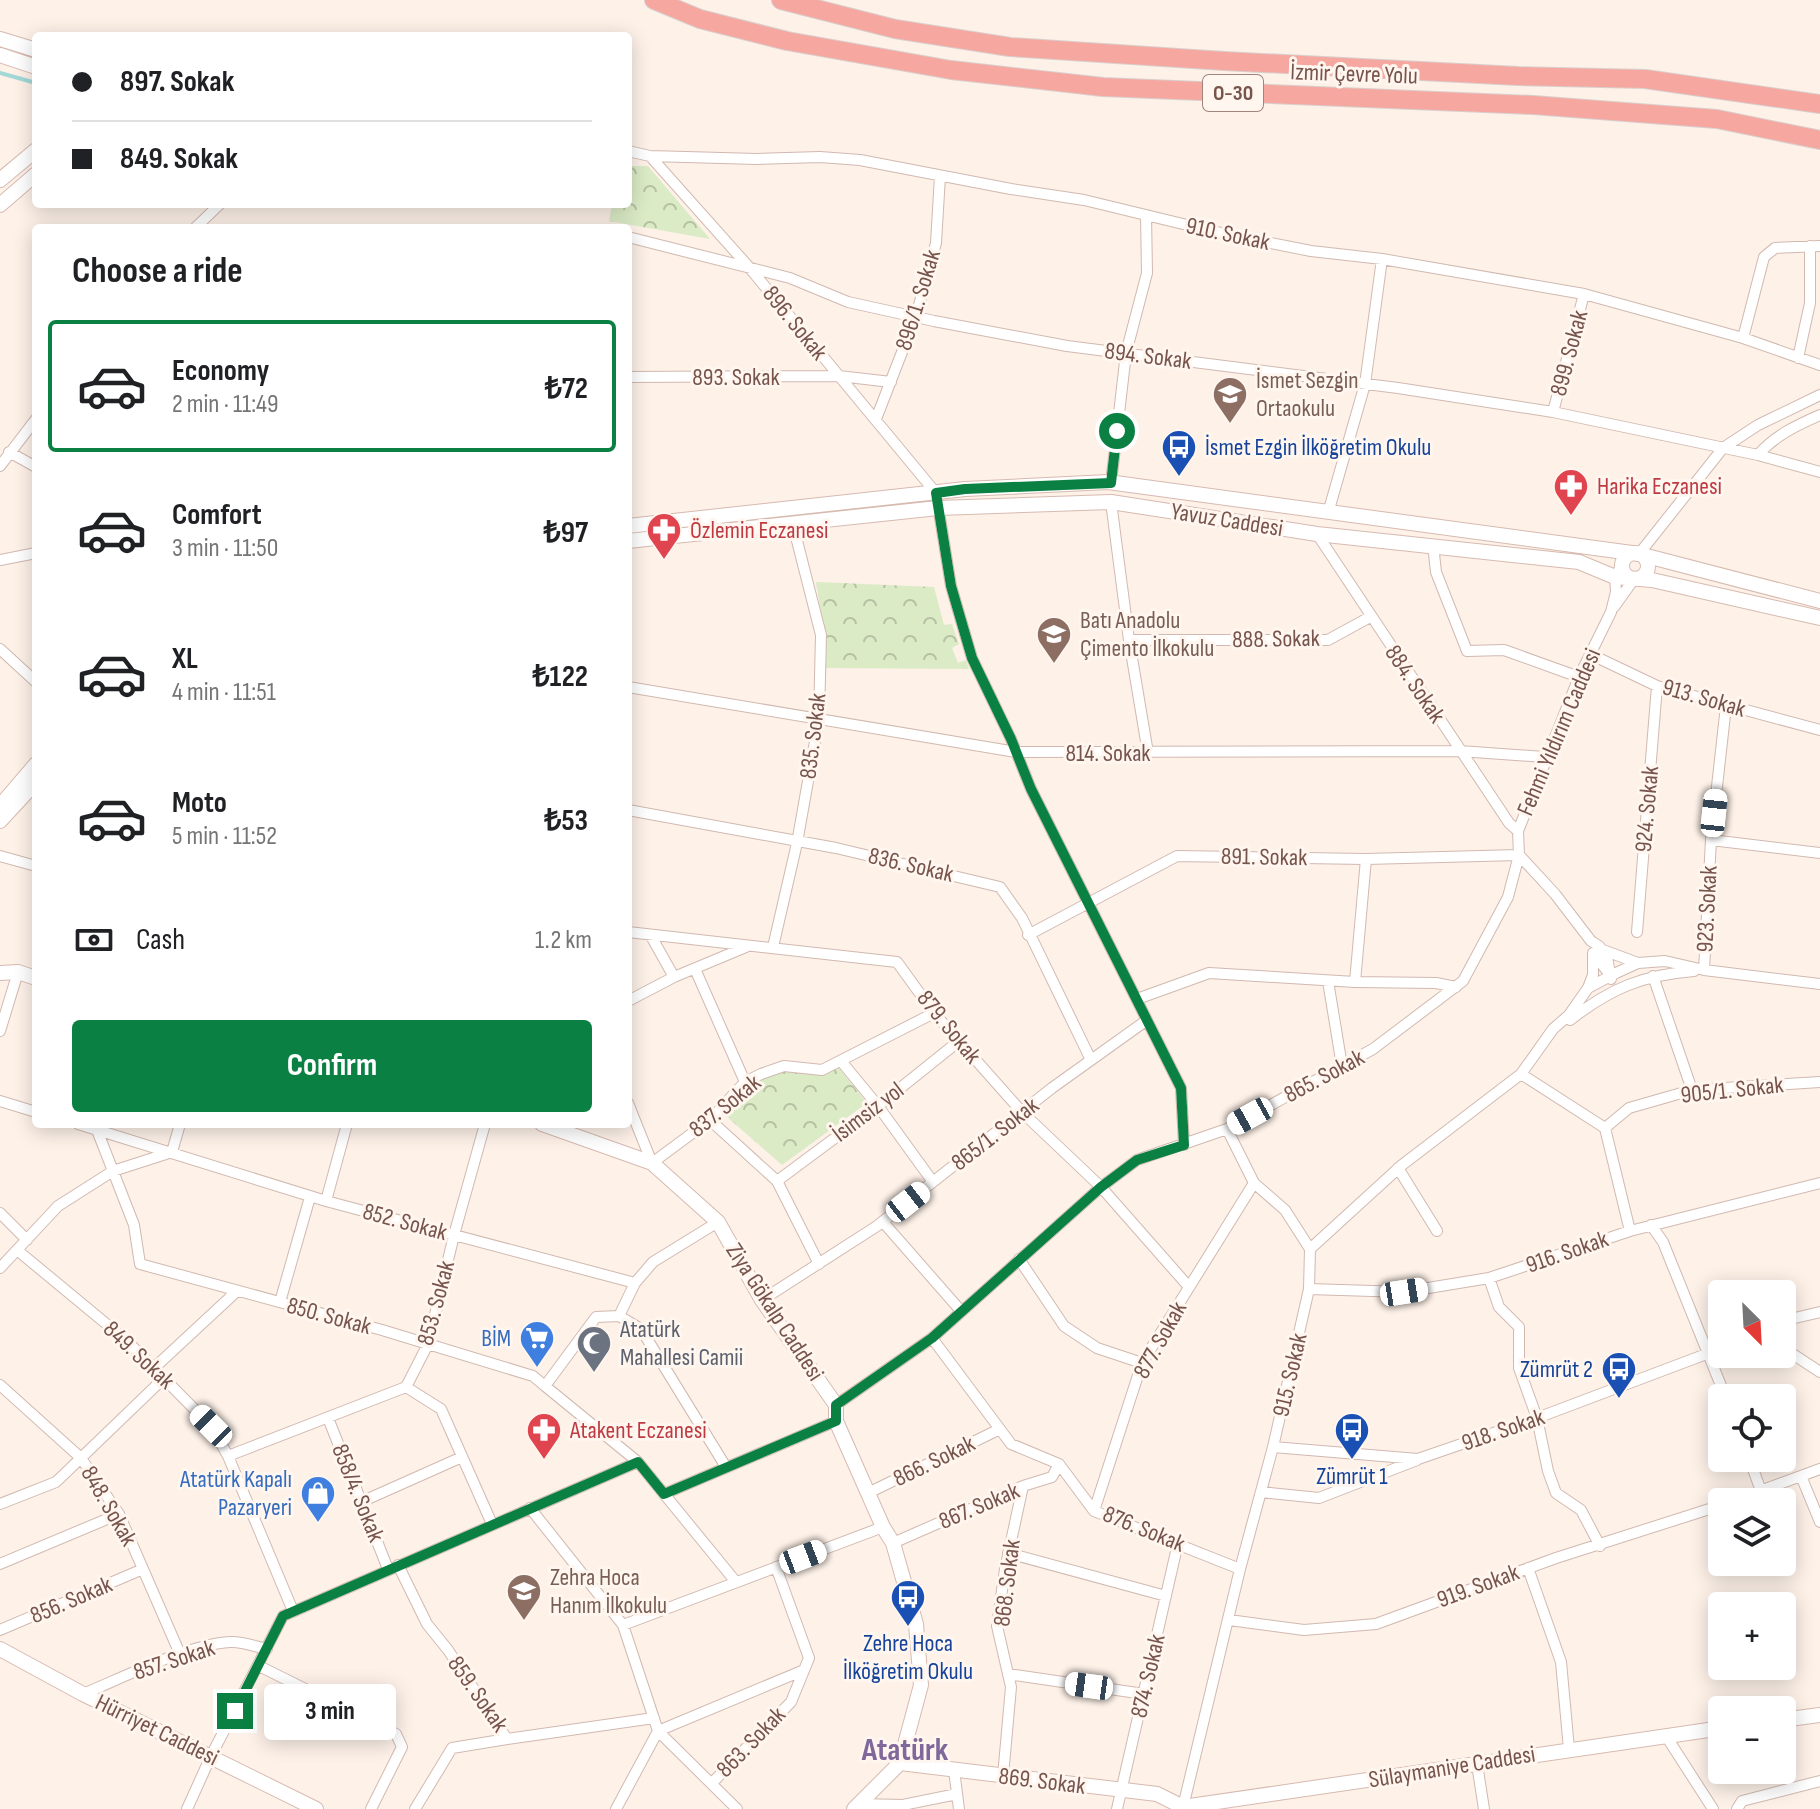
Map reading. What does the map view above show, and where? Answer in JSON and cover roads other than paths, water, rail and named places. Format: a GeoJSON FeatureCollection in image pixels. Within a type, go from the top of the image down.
{"type":"FeatureCollection","features":[{"type":"Feature","properties":{"kind":"highway"},"geometry":{"type":"LineString","coordinates":[[637,0],[700,19]]}},
{"type":"Feature","properties":{"kind":"highway","name":"İzmir Çevre Yolu"},"geometry":{"type":"LineString","coordinates":[[654,0],[700,19],[787,41],[951,70],[1103,87],[1533,105],[1717,119],[1820,140]]}},
{"type":"Feature","properties":{"kind":"highway","name":"İzmir Çevre Yolu"},"geometry":{"type":"LineString","coordinates":[[781,0],[895,29],[1023,48],[1518,76],[1645,79],[1820,104]]}},
{"type":"Feature","properties":{"kind":"main road"},"geometry":{"type":"LineString","coordinates":[[0,39],[32,49]]}},
{"type":"Feature","properties":{"kind":"main road"},"geometry":{"type":"LineString","coordinates":[[0,55],[32,66]]}},
{"type":"Feature","properties":{"kind":"main road"},"geometry":{"type":"LineString","coordinates":[[0,180],[32,153]]}},
{"type":"Feature","properties":{"kind":"main road"},"geometry":{"type":"LineString","coordinates":[[0,205],[32,177]]}},
{"type":"Feature","properties":{"kind":"main road","name":"Yavuz Caddesi"},"geometry":{"type":"LineString","coordinates":[[632,541],[793,525],[937,500],[965,489],[1111,483],[1639,554],[1820,601]]}},
{"type":"Feature","properties":{"kind":"main road","name":"Yavuz Caddesi"},"geometry":{"type":"LineString","coordinates":[[632,526],[937,500],[1111,502],[1317,534],[1579,562],[1618,571],[1634,579],[1652,580],[1820,618]]}},
{"type":"Feature","properties":{"kind":"main road"},"geometry":{"type":"LineString","coordinates":[[1618,571],[1627,556],[1639,554],[1646,558],[1648,566],[1645,574],[1634,579]]}},
{"type":"Feature","properties":{"kind":"main road"},"geometry":{"type":"LineString","coordinates":[[1,803],[32,768]]}},
{"type":"Feature","properties":{"kind":"main road"},"geometry":{"type":"LineString","coordinates":[[0,821],[32,786]]}},
{"type":"Feature","properties":{"kind":"main road"},"geometry":{"type":"LineString","coordinates":[[0,973],[18,972],[32,977]]}},
{"type":"Feature","properties":{"kind":"main road","name":"Ziya Gökalp Caddesi"},"geometry":{"type":"LineString","coordinates":[[564,1128],[652,1163],[718,1222],[762,1300],[836,1405],[836,1421],[893,1543],[916,1624],[921,1685],[900,1763],[857,1806]]}},
{"type":"Feature","properties":{"kind":"main road","name":"Hürriyet Caddesi"},"geometry":{"type":"LineString","coordinates":[[0,1649],[83,1694],[316,1809]]}},
{"type":"Feature","properties":{"kind":"main road"},"geometry":{"type":"LineString","coordinates":[[1796,1718],[1820,1715]]}},
{"type":"Feature","properties":{"kind":"main road","name":"Sülaymaniye Caddesi"},"geometry":{"type":"LineString","coordinates":[[1183,1807],[1708,1730]]}},
{"type":"Feature","properties":{"kind":"main road","name":"869. Sokak"},"geometry":{"type":"LineString","coordinates":[[900,1763],[1157,1794],[1183,1807]]}},
{"type":"Feature","properties":{"kind":"street","name":"910. Sokak"},"geometry":{"type":"LineString","coordinates":[[632,152],[650,156],[860,160],[1084,200],[1311,251],[1382,259],[1584,294],[1743,338],[1820,365]]}},
{"type":"Feature","properties":{"kind":"street","name":"896. Sokak"},"geometry":{"type":"LineString","coordinates":[[650,156],[748,266],[876,419],[937,500]]}},
{"type":"Feature","properties":{"kind":"street","name":"896/1. Sokak"},"geometry":{"type":"LineString","coordinates":[[876,419],[916,316],[936,243],[940,176]]}},
{"type":"Feature","properties":{"kind":"street"},"geometry":{"type":"LineString","coordinates":[[199,224],[216,208]]}},
{"type":"Feature","properties":{"kind":"street"},"geometry":{"type":"LineString","coordinates":[[1111,483],[1126,353],[1147,273],[1146,215]]}},
{"type":"Feature","properties":{"kind":"street","name":"894. Sokak"},"geometry":{"type":"LineString","coordinates":[[632,238],[790,278],[848,302],[1067,346],[1365,384],[1553,412],[1758,455],[1820,472]]}},
{"type":"Feature","properties":{"kind":"street"},"geometry":{"type":"LineString","coordinates":[[1743,338],[1764,257],[1775,248],[1815,246],[1810,303],[1798,358]]}},
{"type":"Feature","properties":{"kind":"street"},"geometry":{"type":"LineString","coordinates":[[1328,513],[1365,384],[1382,259]]}},
{"type":"Feature","properties":{"kind":"street","name":"899. Sokak"},"geometry":{"type":"LineString","coordinates":[[1553,412],[1584,294]]}},
{"type":"Feature","properties":{"kind":"street","name":"893. Sokak"},"geometry":{"type":"LineString","coordinates":[[632,377],[839,376],[891,382]]}},
{"type":"Feature","properties":{"kind":"street"},"geometry":{"type":"LineString","coordinates":[[1639,554],[1723,448],[1758,425],[1820,395]]}},
{"type":"Feature","properties":{"kind":"street"},"geometry":{"type":"LineString","coordinates":[[1758,455],[1767,444],[1820,415]]}},
{"type":"Feature","properties":{"kind":"street"},"geometry":{"type":"LineString","coordinates":[[0,466],[32,424]]}},
{"type":"Feature","properties":{"kind":"street"},"geometry":{"type":"LineString","coordinates":[[9,452],[32,465]]}},
{"type":"Feature","properties":{"kind":"street"},"geometry":{"type":"LineString","coordinates":[[937,500],[951,586],[972,658],[1031,789],[1181,1088],[1184,1145]]}},
{"type":"Feature","properties":{"kind":"street"},"geometry":{"type":"LineString","coordinates":[[1111,502],[1148,753]]}},
{"type":"Feature","properties":{"kind":"street","name":"835. Sokak"},"geometry":{"type":"LineString","coordinates":[[773,947],[797,843],[819,719],[821,635],[793,525]]}},
{"type":"Feature","properties":{"kind":"street","name":"884. Sokak"},"geometry":{"type":"LineString","coordinates":[[1317,534],[1460,751],[1509,823],[1518,831]]}},
{"type":"Feature","properties":{"kind":"street"},"geometry":{"type":"LineString","coordinates":[[1433,545],[1436,572],[1467,651],[1504,650],[1579,677]]}},
{"type":"Feature","properties":{"kind":"street"},"geometry":{"type":"LineString","coordinates":[[0,560],[32,554]]}},
{"type":"Feature","properties":{"kind":"street","name":"Fehmi Yıldırım Caddesi"},"geometry":{"type":"LineString","coordinates":[[1519,855],[1518,831],[1545,757],[1611,612],[1618,571]]}},
{"type":"Feature","properties":{"kind":"street","name":"Fehmi Yıldırım Caddesi"},"geometry":{"type":"LineString","coordinates":[[1611,612],[1634,579]]}},
{"type":"Feature","properties":{"kind":"street","name":"888. Sokak"},"geometry":{"type":"LineString","coordinates":[[1129,640],[1328,640],[1370,617]]}},
{"type":"Feature","properties":{"kind":"street"},"geometry":{"type":"LineString","coordinates":[[0,649],[32,678]]}},
{"type":"Feature","properties":{"kind":"street","name":"913. Sokak"},"geometry":{"type":"LineString","coordinates":[[1592,655],[1657,686],[1820,730]]}},
{"type":"Feature","properties":{"kind":"street","name":"924. Sokak"},"geometry":{"type":"LineString","coordinates":[[1637,932],[1657,686]]}},
{"type":"Feature","properties":{"kind":"street","name":"814. Sokak"},"geometry":{"type":"LineString","coordinates":[[632,688],[1016,752],[1460,751],[1545,757]]}},
{"type":"Feature","properties":{"kind":"street","name":"923. Sokak"},"geometry":{"type":"LineString","coordinates":[[1704,970],[1711,840],[1726,706]]}},
{"type":"Feature","properties":{"kind":"street","name":"836. Sokak"},"geometry":{"type":"LineString","coordinates":[[632,811],[836,848],[1000,887],[1022,918],[1091,1060]]}},
{"type":"Feature","properties":{"kind":"street"},"geometry":{"type":"LineString","coordinates":[[1711,840],[1820,853]]}},
{"type":"Feature","properties":{"kind":"street"},"geometry":{"type":"LineString","coordinates":[[1519,855],[1555,894],[1591,941],[1601,966],[1616,980],[1631,982]]}},
{"type":"Feature","properties":{"kind":"street","name":"891. Sokak"},"geometry":{"type":"LineString","coordinates":[[1028,935],[1177,856],[1366,859],[1519,855]]}},
{"type":"Feature","properties":{"kind":"street","name":"865. Sokak"},"geometry":{"type":"LineString","coordinates":[[836,1405],[932,1338],[1101,1187],[1137,1160],[1227,1129],[1373,1049],[1456,987],[1463,981],[1508,897],[1519,855]]}},
{"type":"Feature","properties":{"kind":"street"},"geometry":{"type":"LineString","coordinates":[[0,856],[32,865]]}},
{"type":"Feature","properties":{"kind":"street"},"geometry":{"type":"LineString","coordinates":[[1355,982],[1366,859]]}},
{"type":"Feature","properties":{"kind":"street","name":"879. Sokak"},"geometry":{"type":"LineString","coordinates":[[632,933],[897,962],[934,1013],[1022,1112],[1101,1187],[1189,1287]]}},
{"type":"Feature","properties":{"kind":"street"},"geometry":{"type":"LineString","coordinates":[[651,936],[674,977]]}},
{"type":"Feature","properties":{"kind":"street"},"geometry":{"type":"LineString","coordinates":[[632,999],[674,977],[749,946]]}},
{"type":"Feature","properties":{"kind":"street"},"geometry":{"type":"LineString","coordinates":[[1597,951],[1638,963],[1665,961],[1704,970],[1820,984]]}},
{"type":"Feature","properties":{"kind":"street"},"geometry":{"type":"LineString","coordinates":[[1227,1129],[1254,1183],[1285,1210],[1310,1249],[1398,1168],[1521,1074],[1545,1039],[1569,1015],[1588,988],[1597,951]]}},
{"type":"Feature","properties":{"kind":"street"},"geometry":{"type":"LineString","coordinates":[[1588,988],[1638,963]]}},
{"type":"Feature","properties":{"kind":"street"},"geometry":{"type":"LineString","coordinates":[[695,969],[745,1082]]}},
{"type":"Feature","properties":{"kind":"street"},"geometry":{"type":"LineString","coordinates":[[1545,1039],[1598,998],[1631,982],[1704,970]]}},
{"type":"Feature","properties":{"kind":"street"},"geometry":{"type":"LineString","coordinates":[[0,1031],[18,972]]}},
{"type":"Feature","properties":{"kind":"street"},"geometry":{"type":"LineString","coordinates":[[1137,999],[1209,973],[1328,981],[1436,983],[1456,987]]}},
{"type":"Feature","properties":{"kind":"street"},"geometry":{"type":"LineString","coordinates":[[1607,994],[1611,976]]}},
{"type":"Feature","properties":{"kind":"street"},"geometry":{"type":"LineString","coordinates":[[1653,976],[1692,1090]]}},
{"type":"Feature","properties":{"kind":"street"},"geometry":{"type":"LineString","coordinates":[[1328,981],[1342,1066]]}},
{"type":"Feature","properties":{"kind":"street","name":"837. Sokak"},"geometry":{"type":"LineString","coordinates":[[652,1163],[710,1120],[745,1082],[784,1066],[822,1070],[934,1013]]}},
{"type":"Feature","properties":{"kind":"street","name":"865/1. Sokak"},"geometry":{"type":"LineString","coordinates":[[762,1300],[883,1222],[1022,1112],[1147,1020]]}},
{"type":"Feature","properties":{"kind":"street","name":"İsimsiz yol"},"geometry":{"type":"LineString","coordinates":[[777,1181],[959,1041]]}},
{"type":"Feature","properties":{"kind":"street"},"geometry":{"type":"LineString","coordinates":[[841,1061],[933,1182]]}},
{"type":"Feature","properties":{"kind":"street"},"geometry":{"type":"LineString","coordinates":[[1521,1074],[1605,1128],[1630,1231]]}},
{"type":"Feature","properties":{"kind":"street","name":"905/1. Sokak"},"geometry":{"type":"LineString","coordinates":[[1605,1128],[1629,1108],[1692,1090],[1820,1082]]}},
{"type":"Feature","properties":{"kind":"street"},"geometry":{"type":"LineString","coordinates":[[0,1101],[32,1111]]}},
{"type":"Feature","properties":{"kind":"street"},"geometry":{"type":"LineString","coordinates":[[632,1113],[652,1163]]}},
{"type":"Feature","properties":{"kind":"street"},"geometry":{"type":"LineString","coordinates":[[710,1120],[777,1181],[819,1264]]}},
{"type":"Feature","properties":{"kind":"street","name":"852. Sokak"},"geometry":{"type":"LineString","coordinates":[[91,1128],[310,1197],[635,1283]]}},
{"type":"Feature","properties":{"kind":"street"},"geometry":{"type":"LineString","coordinates":[[0,1268],[58,1206],[113,1171],[172,1152],[179,1128]]}},
{"type":"Feature","properties":{"kind":"street"},"geometry":{"type":"LineString","coordinates":[[326,1201],[346,1128]]}},
{"type":"Feature","properties":{"kind":"street","name":"853. Sokak"},"geometry":{"type":"LineString","coordinates":[[406,1387],[428,1344],[484,1128]]}},
{"type":"Feature","properties":{"kind":"street","name":"850. Sokak"},"geometry":{"type":"LineString","coordinates":[[97,1130],[134,1225],[140,1264],[533,1376],[638,1462],[736,1582]]}},
{"type":"Feature","properties":{"kind":"street"},"geometry":{"type":"LineString","coordinates":[[1398,1168],[1437,1231]]}},
{"type":"Feature","properties":{"kind":"street","name":"877. Sokak"},"geometry":{"type":"LineString","coordinates":[[1094,1511],[1142,1363],[1254,1183]]}},
{"type":"Feature","properties":{"kind":"street","name":"916. Sokak"},"geometry":{"type":"LineString","coordinates":[[1309,1289],[1404,1292],[1489,1278],[1630,1231],[1820,1183]]}},
{"type":"Feature","properties":{"kind":"street"},"geometry":{"type":"LineString","coordinates":[[280,1302],[310,1197]]}},
{"type":"Feature","properties":{"kind":"street"},"geometry":{"type":"LineString","coordinates":[[0,1213],[27,1240]]}},
{"type":"Feature","properties":{"kind":"street"},"geometry":{"type":"LineString","coordinates":[[619,1316],[635,1283],[653,1262],[718,1222]]}},
{"type":"Feature","properties":{"kind":"street"},"geometry":{"type":"LineString","coordinates":[[883,1222],[961,1311]]}},
{"type":"Feature","properties":{"kind":"street"},"geometry":{"type":"LineString","coordinates":[[1651,1225],[1663,1242],[1708,1351]]}},
{"type":"Feature","properties":{"kind":"street","name":"915. Sokak"},"geometry":{"type":"LineString","coordinates":[[1183,1807],[1309,1289],[1310,1249]]}},
{"type":"Feature","properties":{"kind":"street","name":"849. Sokak"},"geometry":{"type":"LineString","coordinates":[[17,1250],[127,1341],[211,1426],[228,1456],[293,1611]]}},
{"type":"Feature","properties":{"kind":"street"},"geometry":{"type":"LineString","coordinates":[[1019,1259],[1064,1326],[1097,1348],[1142,1363]]}},
{"type":"Feature","properties":{"kind":"street"},"geometry":{"type":"LineString","coordinates":[[1489,1278],[1499,1307],[1519,1327],[1519,1368],[1537,1418],[1556,1493],[1581,1510],[1600,1546]]}},
{"type":"Feature","properties":{"kind":"street"},"geometry":{"type":"LineString","coordinates":[[154,1368],[237,1291]]}},
{"type":"Feature","properties":{"kind":"street"},"geometry":{"type":"LineString","coordinates":[[1796,1318],[1820,1312]]}},
{"type":"Feature","properties":{"kind":"street"},"geometry":{"type":"LineString","coordinates":[[545,1386],[596,1317],[619,1316],[641,1329],[726,1467]]}},
{"type":"Feature","properties":{"kind":"street"},"geometry":{"type":"LineString","coordinates":[[932,1338],[1011,1444],[1059,1464]]}},
{"type":"Feature","properties":{"kind":"street","name":"918. Sokak"},"geometry":{"type":"LineString","coordinates":[[1273,1447],[1418,1459],[1708,1353]]}},
{"type":"Feature","properties":{"kind":"street"},"geometry":{"type":"LineString","coordinates":[[1796,1356],[1820,1372]]}},
{"type":"Feature","properties":{"kind":"street"},"geometry":{"type":"LineString","coordinates":[[0,1504],[56,1482],[164,1378]]}},
{"type":"Feature","properties":{"kind":"street","name":"848. Sokak"},"geometry":{"type":"LineString","coordinates":[[0,1385],[81,1458],[119,1514],[180,1654]]}},
{"type":"Feature","properties":{"kind":"street"},"geometry":{"type":"LineString","coordinates":[[228,1456],[406,1387],[441,1409],[492,1524]]}},
{"type":"Feature","properties":{"kind":"street","name":"858/4. Sokak"},"geometry":{"type":"LineString","coordinates":[[328,1418],[361,1502],[393,1567]]}},
{"type":"Feature","properties":{"kind":"street"},"geometry":{"type":"LineString","coordinates":[[664,1494],[836,1421]]}},
{"type":"Feature","properties":{"kind":"street","name":"866. Sokak"},"geometry":{"type":"LineString","coordinates":[[868,1493],[1000,1429]]}},
{"type":"Feature","properties":{"kind":"street"},"geometry":{"type":"LineString","coordinates":[[361,1502],[462,1457]]}},
{"type":"Feature","properties":{"kind":"street"},"geometry":{"type":"LineString","coordinates":[[1261,1492],[1319,1498],[1418,1459]]}},
{"type":"Feature","properties":{"kind":"street"},"geometry":{"type":"LineString","coordinates":[[187,1809],[283,1616],[638,1462]]}},
{"type":"Feature","properties":{"kind":"street","name":"876. Sokak"},"geometry":{"type":"LineString","coordinates":[[1059,1464],[1094,1511],[1240,1569]]}},
{"type":"Feature","properties":{"kind":"street","name":"867. Sokak"},"geometry":{"type":"LineString","coordinates":[[893,1543],[1023,1486],[1052,1477],[1059,1464]]}},
{"type":"Feature","properties":{"kind":"street"},"geometry":{"type":"LineString","coordinates":[[1769,1488],[1820,1469]]}},
{"type":"Feature","properties":{"kind":"street"},"geometry":{"type":"LineString","coordinates":[[1801,1476],[1820,1522]]}},
{"type":"Feature","properties":{"kind":"street","name":"868. Sokak"},"geometry":{"type":"LineString","coordinates":[[1003,1776],[1011,1687],[997,1626],[1008,1553],[1023,1486]]}},
{"type":"Feature","properties":{"kind":"street"},"geometry":{"type":"LineString","coordinates":[[530,1508],[623,1625],[658,1731],[737,1809]]}},
{"type":"Feature","properties":{"kind":"street","name":"919. Sokak"},"geometry":{"type":"LineString","coordinates":[[1229,1620],[1304,1630],[1376,1624],[1528,1568],[1708,1510]]}},
{"type":"Feature","properties":{"kind":"street"},"geometry":{"type":"LineString","coordinates":[[0,1564],[119,1514]]}},
{"type":"Feature","properties":{"kind":"street"},"geometry":{"type":"LineString","coordinates":[[623,1625],[883,1527]]}},
{"type":"Feature","properties":{"kind":"street","name":"874. Sokak"},"geometry":{"type":"LineString","coordinates":[[1117,1809],[1178,1543]]}},
{"type":"Feature","properties":{"kind":"street"},"geometry":{"type":"LineString","coordinates":[[1008,1553],[1166,1596]]}},
{"type":"Feature","properties":{"kind":"street","name":"859. Sokak"},"geometry":{"type":"LineString","coordinates":[[393,1567],[427,1624],[507,1739],[654,1718]]}},
{"type":"Feature","properties":{"kind":"street"},"geometry":{"type":"LineString","coordinates":[[616,1809],[658,1731],[804,1670],[809,1658],[776,1567]]}},
{"type":"Feature","properties":{"kind":"street"},"geometry":{"type":"LineString","coordinates":[[1528,1568],[1561,1662],[1569,1749]]}},
{"type":"Feature","properties":{"kind":"street","name":"856. Sokak"},"geometry":{"type":"LineString","coordinates":[[0,1630],[143,1569]]}},
{"type":"Feature","properties":{"kind":"street","name":"857. Sokak"},"geometry":{"type":"LineString","coordinates":[[83,1694],[180,1654],[231,1642],[267,1649]]}},
{"type":"Feature","properties":{"kind":"street"},"geometry":{"type":"LineString","coordinates":[[259,1666],[396,1734],[402,1747],[371,1809]]}},
{"type":"Feature","properties":{"kind":"street","name":"863. Sokak"},"geometry":{"type":"LineString","coordinates":[[712,1783],[791,1702],[804,1670]]}},
{"type":"Feature","properties":{"kind":"street"},"geometry":{"type":"LineString","coordinates":[[1008,1674],[1144,1694]]}},
{"type":"Feature","properties":{"kind":"street"},"geometry":{"type":"LineString","coordinates":[[1666,1736],[1713,1809]]}},
{"type":"Feature","properties":{"kind":"street"},"geometry":{"type":"LineString","coordinates":[[415,1809],[452,1748],[507,1739]]}},
{"type":"Feature","properties":{"kind":"street"},"geometry":{"type":"LineString","coordinates":[[1477,1764],[1484,1809]]}},
{"type":"Feature","properties":{"kind":"street"},"geometry":{"type":"LineString","coordinates":[[954,1770],[959,1809]]}},
{"type":"Feature","properties":{"kind":"street"},"geometry":{"type":"LineString","coordinates":[[1737,1809],[1742,1801],[1820,1781]]}},
{"type":"Feature","properties":{"kind":"street"},"geometry":{"type":"LineString","coordinates":[[857,1806],[903,1805],[957,1794]]}},
{"type":"Feature","properties":{"kind":"waterway"},"geometry":{"type":"LineString","coordinates":[[0,73],[32,82]]}},
{"type":"Feature","properties":{"kind":"place","name":"İsmet Sezgin Ortaokulu"},"geometry":{"type":"Point","coordinates":[1230,425]}},
{"type":"Feature","properties":{"kind":"place","name":"İsmet Ezgin İlköğretim Okulu"},"geometry":{"type":"Point","coordinates":[1179,478]}},
{"type":"Feature","properties":{"kind":"place","name":"Harika Eczanesi"},"geometry":{"type":"Point","coordinates":[1571,517]}},
{"type":"Feature","properties":{"kind":"place","name":"Özlemin Eczanesi"},"geometry":{"type":"Point","coordinates":[664,561]}},
{"type":"Feature","properties":{"kind":"place","name":"Batı Anadolu Çimento İlkokulu"},"geometry":{"type":"Point","coordinates":[1054,665]}},
{"type":"Feature","properties":{"kind":"place","name":"BİM"},"geometry":{"type":"Point","coordinates":[537,1369]}},
{"type":"Feature","properties":{"kind":"place","name":"Atatürk Mahallesi Camii"},"geometry":{"type":"Point","coordinates":[594,1374]}},
{"type":"Feature","properties":{"kind":"place","name":"Zümrüt 2"},"geometry":{"type":"Point","coordinates":[1619,1400]}},
{"type":"Feature","properties":{"kind":"place","name":"Atakent Eczanesi"},"geometry":{"type":"Point","coordinates":[544,1461]}},
{"type":"Feature","properties":{"kind":"place","name":"Zümrüt 1"},"geometry":{"type":"Point","coordinates":[1352,1461]}},
{"type":"Feature","properties":{"kind":"place","name":"Atatürk Kapalı Pazaryeri"},"geometry":{"type":"Point","coordinates":[318,1524]}},
{"type":"Feature","properties":{"kind":"place","name":"Zehra Hoca Hanım İlkokulu"},"geometry":{"type":"Point","coordinates":[524,1622]}},
{"type":"Feature","properties":{"kind":"place","name":"Zehre Hoca İlköğretim Okulu"},"geometry":{"type":"Point","coordinates":[908,1628]}},
{"type":"Feature","properties":{"kind":"district","name":"Atatürk"},"geometry":{"type":"Point","coordinates":[905,1750]}}]}
